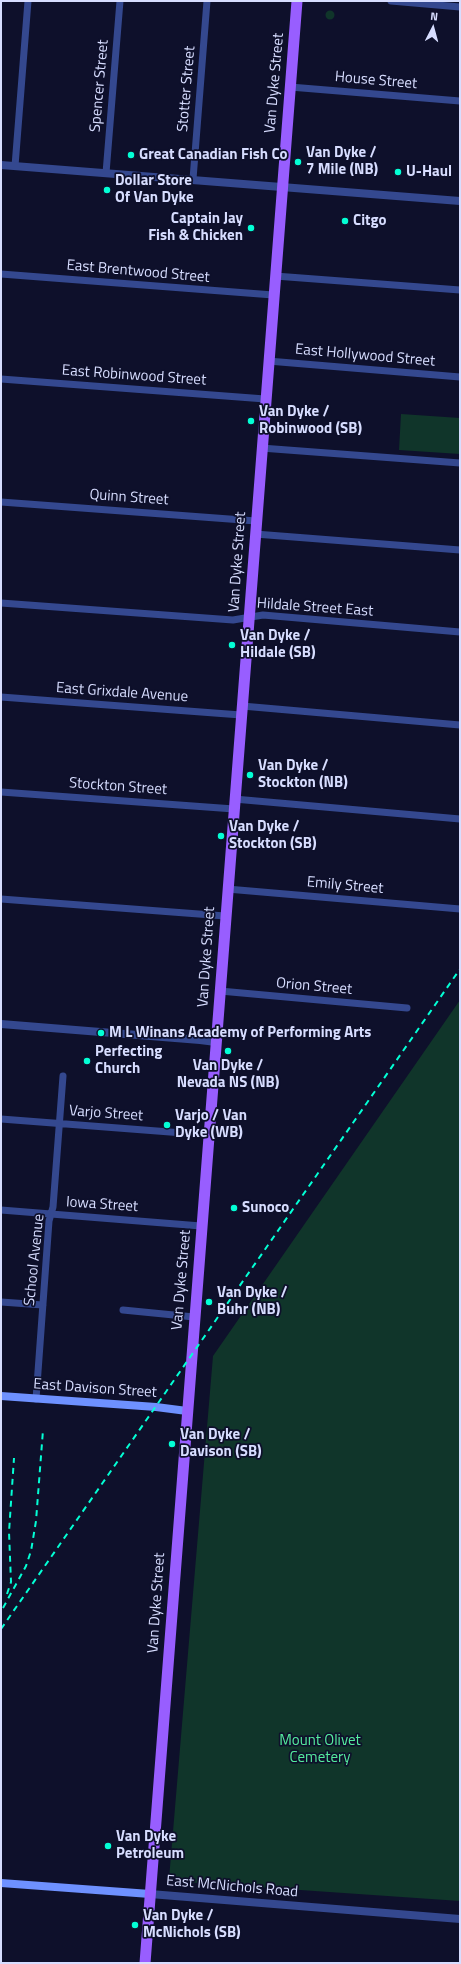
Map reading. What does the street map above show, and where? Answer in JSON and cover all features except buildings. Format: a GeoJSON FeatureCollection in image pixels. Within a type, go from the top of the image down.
{"type":"FeatureCollection","features":[{"type":"Feature","properties":{"kind":"main road","name":"Van Dyke Street"},"geometry":{"type":"LineString","coordinates":[[145,1963],[248,617],[297,1]]}},
{"type":"Feature","properties":{"kind":"main road","name":"East Davison Street"},"geometry":{"type":"LineString","coordinates":[[1,1396],[156,1406],[187,1410]]}},
{"type":"Feature","properties":{"kind":"main road","name":"East McNichols Road"},"geometry":{"type":"LineString","coordinates":[[1,1883],[150,1894]]}},
{"type":"Feature","properties":{"kind":"street"},"geometry":{"type":"LineString","coordinates":[[15,166],[28,1]]}},
{"type":"Feature","properties":{"kind":"street","name":"Spencer Street"},"geometry":{"type":"LineString","coordinates":[[106,173],[120,1]]}},
{"type":"Feature","properties":{"kind":"street","name":"Stotter Street"},"geometry":{"type":"LineString","coordinates":[[193,180],[207,1]]}},
{"type":"Feature","properties":{"kind":"street"},"geometry":{"type":"LineString","coordinates":[[391,1],[460,6]]}},
{"type":"Feature","properties":{"kind":"street","name":"House Street"},"geometry":{"type":"LineString","coordinates":[[290,87],[460,101]]}},
{"type":"Feature","properties":{"kind":"street"},"geometry":{"type":"LineString","coordinates":[[1,165],[460,201]]}},
{"type":"Feature","properties":{"kind":"street","name":"East Brentwood Street"},"geometry":{"type":"LineString","coordinates":[[1,274],[273,295]]}},
{"type":"Feature","properties":{"kind":"street"},"geometry":{"type":"LineString","coordinates":[[275,276],[460,290]]}},
{"type":"Feature","properties":{"kind":"street","name":"East Hollywood Street"},"geometry":{"type":"LineString","coordinates":[[268,361],[460,376]]}},
{"type":"Feature","properties":{"kind":"street","name":"East Robinwood Street"},"geometry":{"type":"LineString","coordinates":[[1,379],[265,400]]}},
{"type":"Feature","properties":{"kind":"street"},"geometry":{"type":"LineString","coordinates":[[262,448],[460,463]]}},
{"type":"Feature","properties":{"kind":"street","name":"Quinn Street"},"geometry":{"type":"LineString","coordinates":[[1,502],[256,520]]}},
{"type":"Feature","properties":{"kind":"street"},"geometry":{"type":"LineString","coordinates":[[255,534],[460,550]]}},
{"type":"Feature","properties":{"kind":"street","name":"Hildale Street East"},"geometry":{"type":"LineString","coordinates":[[1,603],[233,620],[264,615],[460,632]]}},
{"type":"Feature","properties":{"kind":"street","name":"East Grixdale Avenue"},"geometry":{"type":"LineString","coordinates":[[1,697],[460,725]]}},
{"type":"Feature","properties":{"kind":"street","name":"Stockton Street"},"geometry":{"type":"LineString","coordinates":[[1,792],[234,804],[460,819]]}},
{"type":"Feature","properties":{"kind":"street","name":"Emily Street"},"geometry":{"type":"LineString","coordinates":[[228,889],[460,909]]}},
{"type":"Feature","properties":{"kind":"street"},"geometry":{"type":"LineString","coordinates":[[1,899],[226,916]]}},
{"type":"Feature","properties":{"kind":"street","name":"Orion Street"},"geometry":{"type":"LineString","coordinates":[[220,991],[407,1008]]}},
{"type":"Feature","properties":{"kind":"street"},"geometry":{"type":"LineString","coordinates":[[1,1024],[216,1042]]}},
{"type":"Feature","properties":{"kind":"street","name":"School Avenue"},"geometry":{"type":"LineString","coordinates":[[36,1399],[63,1076]]}},
{"type":"Feature","properties":{"kind":"street","name":"Varjo Street"},"geometry":{"type":"LineString","coordinates":[[1,1119],[208,1135]]}},
{"type":"Feature","properties":{"kind":"street","name":"Iowa Street"},"geometry":{"type":"LineString","coordinates":[[1,1210],[202,1226]]}},
{"type":"Feature","properties":{"kind":"street"},"geometry":{"type":"LineString","coordinates":[[1,1302],[43,1305]]}},
{"type":"Feature","properties":{"kind":"street"},"geometry":{"type":"LineString","coordinates":[[123,1310],[194,1316]]}},
{"type":"Feature","properties":{"kind":"street","name":"East McNichols Road"},"geometry":{"type":"LineString","coordinates":[[150,1894],[460,1919]]}},
{"type":"Feature","properties":{"kind":"green space"},"geometry":{"type":"Polygon","coordinates":[[[328,11],[332,11],[334,15],[332,19],[328,19],[326,17],[326,13],[328,11]]]}},
{"type":"Feature","properties":{"kind":"green space"},"geometry":{"type":"Polygon","coordinates":[[[401,414],[460,418],[460,454],[399,450],[401,414]]]}},
{"type":"Feature","properties":{"kind":"green space","name":"Mount Olivet Cemetery"},"geometry":{"type":"Polygon","coordinates":[[[460,1000],[460,1901],[184,1882],[169,1879],[213,1356],[460,1000]]]}},
{"type":"Feature","properties":{"kind":"railway"},"geometry":{"type":"LineString","coordinates":[[1,1629],[460,969]]}},
{"type":"Feature","properties":{"kind":"railway"},"geometry":{"type":"LineString","coordinates":[[3,1608],[26,1566],[31,1551],[36,1521],[43,1430]]}},
{"type":"Feature","properties":{"kind":"railway"},"geometry":{"type":"LineString","coordinates":[[7,1594],[11,1582],[9,1532],[14,1458]]}},
{"type":"Feature","properties":{"kind":"place","name":"Great Canadian Fish Co"},"geometry":{"type":"Point","coordinates":[131,155]}},
{"type":"Feature","properties":{"kind":"place","name":"Van Dyke / 7 Mile (NB)"},"geometry":{"type":"Point","coordinates":[298,162]}},
{"type":"Feature","properties":{"kind":"place","name":"U-Haul"},"geometry":{"type":"Point","coordinates":[398,172]}},
{"type":"Feature","properties":{"kind":"place","name":"Dollar Store Of Van Dyke"},"geometry":{"type":"Point","coordinates":[107,190]}},
{"type":"Feature","properties":{"kind":"place","name":"Citgo"},"geometry":{"type":"Point","coordinates":[345,221]}},
{"type":"Feature","properties":{"kind":"place","name":"Captain Jay Fish & Chicken"},"geometry":{"type":"Point","coordinates":[251,228]}},
{"type":"Feature","properties":{"kind":"place","name":"Van Dyke / Robinwood (SB)"},"geometry":{"type":"Point","coordinates":[251,421]}},
{"type":"Feature","properties":{"kind":"place","name":"Van Dyke / Hildale (SB)"},"geometry":{"type":"Point","coordinates":[232,645]}},
{"type":"Feature","properties":{"kind":"place","name":"Van Dyke / Stockton (NB)"},"geometry":{"type":"Point","coordinates":[250,775]}},
{"type":"Feature","properties":{"kind":"place","name":"Van Dyke / Stockton (SB)"},"geometry":{"type":"Point","coordinates":[221,836]}},
{"type":"Feature","properties":{"kind":"place","name":"M L Winans Academy of Performing Arts"},"geometry":{"type":"Point","coordinates":[101,1033]}},
{"type":"Feature","properties":{"kind":"place","name":"Van Dyke / Nevada NS (NB)"},"geometry":{"type":"Point","coordinates":[228,1051]}},
{"type":"Feature","properties":{"kind":"place","name":"Perfecting Church"},"geometry":{"type":"Point","coordinates":[87,1061]}},
{"type":"Feature","properties":{"kind":"place","name":"Varjo / Van Dyke (WB)"},"geometry":{"type":"Point","coordinates":[167,1125]}},
{"type":"Feature","properties":{"kind":"place","name":"Sunoco"},"geometry":{"type":"Point","coordinates":[234,1208]}},
{"type":"Feature","properties":{"kind":"place","name":"Van Dyke / Buhr (NB)"},"geometry":{"type":"Point","coordinates":[209,1302]}},
{"type":"Feature","properties":{"kind":"place","name":"Van Dyke / Davison (SB)"},"geometry":{"type":"Point","coordinates":[172,1444]}},
{"type":"Feature","properties":{"kind":"place","name":"Van Dyke Petroleum"},"geometry":{"type":"Point","coordinates":[108,1846]}},
{"type":"Feature","properties":{"kind":"place","name":"Van Dyke / McNichols (SB)"},"geometry":{"type":"Point","coordinates":[135,1925]}}]}
